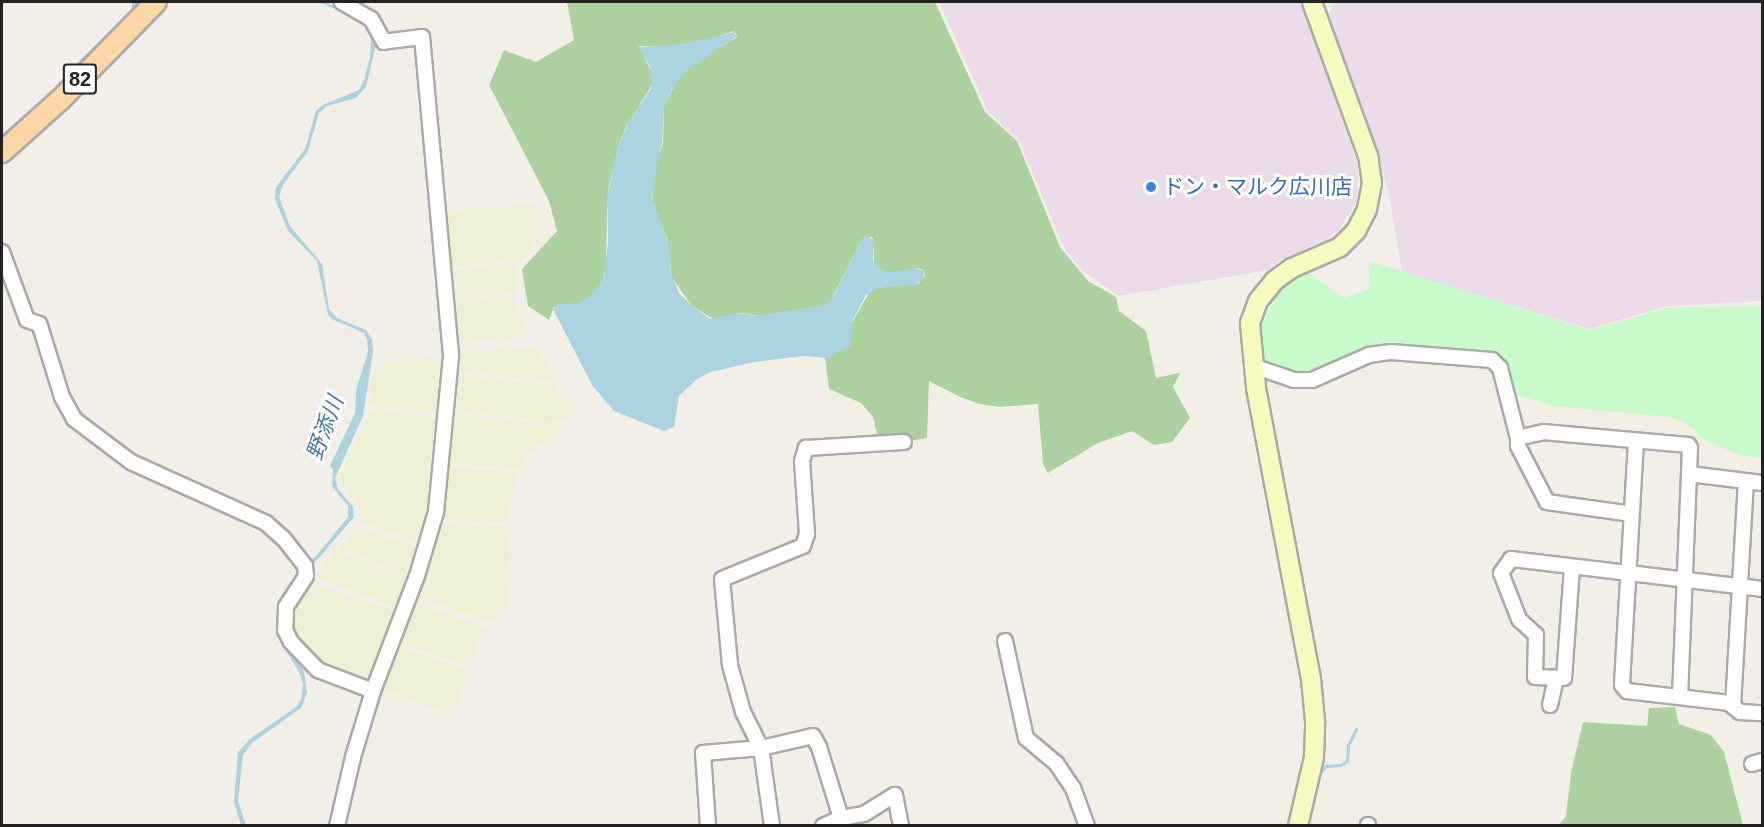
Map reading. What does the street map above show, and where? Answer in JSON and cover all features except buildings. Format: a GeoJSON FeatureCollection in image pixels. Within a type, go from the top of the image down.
{"type":"FeatureCollection","features":[{"type":"Feature","properties":{"kind":"main road","name":"82"},"geometry":{"type":"LineString","coordinates":[[2,152],[60,100],[156,2]]}},
{"type":"Feature","properties":{"kind":"street"},"geometry":{"type":"LineString","coordinates":[[337,825],[353,757],[373,691],[417,576],[436,512],[451,355],[422,38],[384,42],[371,19],[342,2]]}},
{"type":"Feature","properties":{"kind":"street"},"geometry":{"type":"LineString","coordinates":[[1298,825],[1314,757],[1315,721],[1311,678],[1253,366],[1250,323],[1258,301],[1274,280],[1292,268],[1340,247],[1356,231],[1367,209],[1370,192],[1368,156],[1312,2]]}},
{"type":"Feature","properties":{"kind":"street"},"geometry":{"type":"LineString","coordinates":[[2,252],[27,320],[39,324],[62,397],[74,419],[131,462],[266,523],[284,539],[305,566],[306,576],[286,607],[285,630],[291,642],[318,670],[373,691]]}},
{"type":"Feature","properties":{"kind":"street"},"geometry":{"type":"LineString","coordinates":[[1253,366],[1273,375],[1294,380],[1312,380],[1370,355],[1391,352],[1492,360],[1500,368],[1518,446],[1547,502],[1632,514]]}},
{"type":"Feature","properties":{"kind":"street"},"geometry":{"type":"LineString","coordinates":[[1518,438],[1543,432],[1688,445],[1690,448],[1680,696]]}},
{"type":"Feature","properties":{"kind":"street"},"geometry":{"type":"LineString","coordinates":[[1635,441],[1622,685],[1627,692],[1680,696],[1730,704],[1740,712],[1762,713]]}},
{"type":"Feature","properties":{"kind":"street"},"geometry":{"type":"LineString","coordinates":[[772,825],[761,748],[743,712],[730,665],[722,579],[803,546],[807,534],[802,460],[806,448],[904,442]]}},
{"type":"Feature","properties":{"kind":"street"},"geometry":{"type":"LineString","coordinates":[[1689,474],[1762,483]]}},
{"type":"Feature","properties":{"kind":"street"},"geometry":{"type":"LineString","coordinates":[[1733,706],[1746,481]]}},
{"type":"Feature","properties":{"kind":"street"},"geometry":{"type":"LineString","coordinates":[[1572,567],[1564,678],[1535,677],[1536,635],[1519,619],[1501,573],[1511,560],[1572,567],[1685,581],[1762,589]]}},
{"type":"Feature","properties":{"kind":"street"},"geometry":{"type":"LineString","coordinates":[[1005,641],[1026,738],[1056,763],[1073,788],[1087,825]]}},
{"type":"Feature","properties":{"kind":"street"},"geometry":{"type":"LineString","coordinates":[[1551,705],[1556,679]]}},
{"type":"Feature","properties":{"kind":"street"},"geometry":{"type":"LineString","coordinates":[[708,825],[703,753],[761,748],[813,736],[819,747],[841,818]]}},
{"type":"Feature","properties":{"kind":"street"},"geometry":{"type":"LineString","coordinates":[[823,825],[841,818],[864,820],[895,795],[901,825]]}},
{"type":"Feature","properties":{"kind":"shaded area"},"geometry":{"type":"Polygon","coordinates":[[[939,2],[1302,2],[1358,166],[1357,201],[1340,229],[1326,240],[1280,260],[1268,270],[1119,296],[1083,271],[1064,248],[1019,141],[988,111],[939,2]]]}},
{"type":"Feature","properties":{"kind":"shaded area"},"geometry":{"type":"Polygon","coordinates":[[[1336,2],[1762,2],[1762,301],[1667,306],[1590,329],[1402,272],[1389,195],[1378,152],[1329,19],[1332,6],[1336,2]]]}},
{"type":"Feature","properties":{"kind":"green space"},"geometry":{"type":"Polygon","coordinates":[[[567,2],[935,2],[985,112],[1017,141],[1060,247],[1088,281],[1116,297],[1119,311],[1146,331],[1156,378],[1180,373],[1173,387],[1190,418],[1172,442],[1154,445],[1132,431],[1098,443],[1048,473],[1043,464],[1038,404],[1000,407],[980,404],[960,397],[929,381],[927,438],[904,442],[878,439],[873,417],[861,403],[829,389],[825,358],[851,343],[850,326],[870,291],[885,286],[918,284],[925,276],[923,270],[917,268],[891,273],[881,270],[874,263],[872,237],[865,237],[860,243],[832,298],[825,306],[759,316],[741,313],[713,319],[692,306],[672,278],[667,238],[653,207],[652,180],[663,142],[664,106],[676,82],[692,65],[737,37],[734,31],[707,40],[674,46],[639,46],[652,73],[652,85],[620,141],[608,190],[606,263],[603,280],[594,294],[579,304],[554,307],[549,320],[528,306],[522,269],[557,231],[549,201],[489,85],[504,50],[536,62],[574,40],[567,2]]]}},
{"type":"Feature","properties":{"kind":"green space"},"geometry":{"type":"Polygon","coordinates":[[[532,203],[537,214],[537,226],[532,247],[522,261],[451,266],[444,211],[532,203]]]}},
{"type":"Feature","properties":{"kind":"green space"},"geometry":{"type":"Polygon","coordinates":[[[1369,261],[1590,330],[1667,308],[1762,306],[1762,458],[1740,455],[1705,440],[1685,422],[1669,417],[1554,406],[1513,394],[1495,356],[1383,346],[1309,375],[1285,373],[1259,361],[1262,324],[1278,293],[1292,281],[1308,273],[1344,298],[1370,289],[1369,261]]]}},
{"type":"Feature","properties":{"kind":"green space"},"geometry":{"type":"Polygon","coordinates":[[[514,265],[517,287],[513,294],[459,299],[454,294],[451,270],[514,265]]]}},
{"type":"Feature","properties":{"kind":"green space"},"geometry":{"type":"Polygon","coordinates":[[[513,297],[528,336],[458,343],[455,309],[459,301],[513,297]]]}},
{"type":"Feature","properties":{"kind":"green space"},"geometry":{"type":"Polygon","coordinates":[[[537,347],[556,382],[456,371],[456,354],[537,347]]]}},
{"type":"Feature","properties":{"kind":"green space"},"geometry":{"type":"Polygon","coordinates":[[[443,357],[438,412],[370,405],[370,388],[376,363],[443,357]]]}},
{"type":"Feature","properties":{"kind":"green space"},"geometry":{"type":"Polygon","coordinates":[[[456,375],[554,385],[571,410],[564,423],[452,411],[456,375]]]}},
{"type":"Feature","properties":{"kind":"green space"},"geometry":{"type":"Polygon","coordinates":[[[370,409],[437,418],[425,533],[421,542],[361,523],[358,504],[341,483],[341,474],[370,409]]]}},
{"type":"Feature","properties":{"kind":"green space"},"geometry":{"type":"Polygon","coordinates":[[[452,414],[562,425],[558,432],[528,455],[521,469],[446,462],[448,450],[451,449],[452,414]]]}},
{"type":"Feature","properties":{"kind":"green space"},"geometry":{"type":"Polygon","coordinates":[[[445,466],[518,474],[504,523],[441,519],[445,466]]]}},
{"type":"Feature","properties":{"kind":"green space"},"geometry":{"type":"Polygon","coordinates":[[[441,524],[504,527],[511,555],[504,571],[508,606],[495,623],[421,599],[417,594],[441,524]]]}},
{"type":"Feature","properties":{"kind":"green space"},"geometry":{"type":"Polygon","coordinates":[[[357,527],[418,548],[409,575],[339,549],[357,527]]]}},
{"type":"Feature","properties":{"kind":"green space"},"geometry":{"type":"Polygon","coordinates":[[[335,551],[405,576],[408,580],[398,608],[314,577],[335,551]]]}},
{"type":"Feature","properties":{"kind":"green space"},"geometry":{"type":"Polygon","coordinates":[[[311,582],[395,611],[370,683],[322,667],[291,634],[296,601],[311,582]]]}},
{"type":"Feature","properties":{"kind":"green space"},"geometry":{"type":"Polygon","coordinates":[[[415,603],[488,629],[481,635],[470,663],[465,665],[402,644],[404,639],[402,638],[415,603]]]}},
{"type":"Feature","properties":{"kind":"green space"},"geometry":{"type":"Polygon","coordinates":[[[398,647],[466,670],[465,685],[453,715],[384,690],[398,647]]]}},
{"type":"Feature","properties":{"kind":"green space"},"geometry":{"type":"Polygon","coordinates":[[[1675,707],[1679,724],[1711,735],[1724,752],[1743,825],[1559,825],[1566,816],[1571,773],[1583,722],[1647,726],[1649,708],[1675,707]]]}},
{"type":"Feature","properties":{"kind":"water"},"geometry":{"type":"Polygon","coordinates":[[[132,2],[137,2],[137,7],[59,85],[65,75],[132,9],[132,2]]]}},
{"type":"Feature","properties":{"kind":"water"},"geometry":{"type":"Polygon","coordinates":[[[317,2],[325,2],[353,14],[367,24],[376,45],[366,87],[356,98],[327,106],[319,113],[308,151],[283,185],[279,197],[290,226],[322,264],[329,309],[337,318],[366,330],[372,339],[373,352],[363,416],[335,478],[338,489],[353,507],[354,517],[282,601],[297,657],[304,671],[307,693],[301,708],[252,743],[243,755],[238,801],[246,825],[241,825],[234,802],[238,752],[251,738],[296,707],[301,700],[303,684],[300,674],[278,637],[279,599],[298,572],[316,556],[348,517],[348,506],[332,486],[333,470],[330,466],[355,413],[356,390],[368,352],[364,333],[328,315],[317,261],[288,231],[275,199],[276,187],[305,149],[316,111],[323,105],[359,90],[364,81],[370,57],[371,40],[366,28],[344,12],[317,2]]]}},
{"type":"Feature","properties":{"kind":"water"},"geometry":{"type":"Polygon","coordinates":[[[734,32],[736,37],[687,70],[673,87],[664,106],[662,142],[652,196],[669,246],[671,273],[679,293],[710,319],[740,313],[756,316],[824,306],[833,297],[862,239],[868,236],[874,241],[873,260],[881,270],[891,273],[915,268],[923,271],[924,278],[915,285],[881,287],[866,295],[852,321],[851,345],[826,358],[804,356],[754,362],[711,372],[697,379],[679,396],[674,427],[664,431],[614,411],[592,385],[553,309],[559,304],[581,303],[592,295],[604,278],[608,242],[608,192],[619,144],[629,122],[652,87],[650,66],[638,47],[686,44],[734,32]]]}},
{"type":"Feature","properties":{"kind":"waterway"},"geometry":{"type":"LineString","coordinates":[[1319,774],[1326,766],[1341,765],[1347,761],[1348,745],[1356,729]]}},
{"type":"Feature","properties":{"kind":"place","name":"ドン・マルク広川店"},"geometry":{"type":"Point","coordinates":[1151,187]}},
{"type":"Feature","properties":{"kind":"water label","name":"野添川"},"geometry":{"type":"Point","coordinates":[325,428]}}]}
